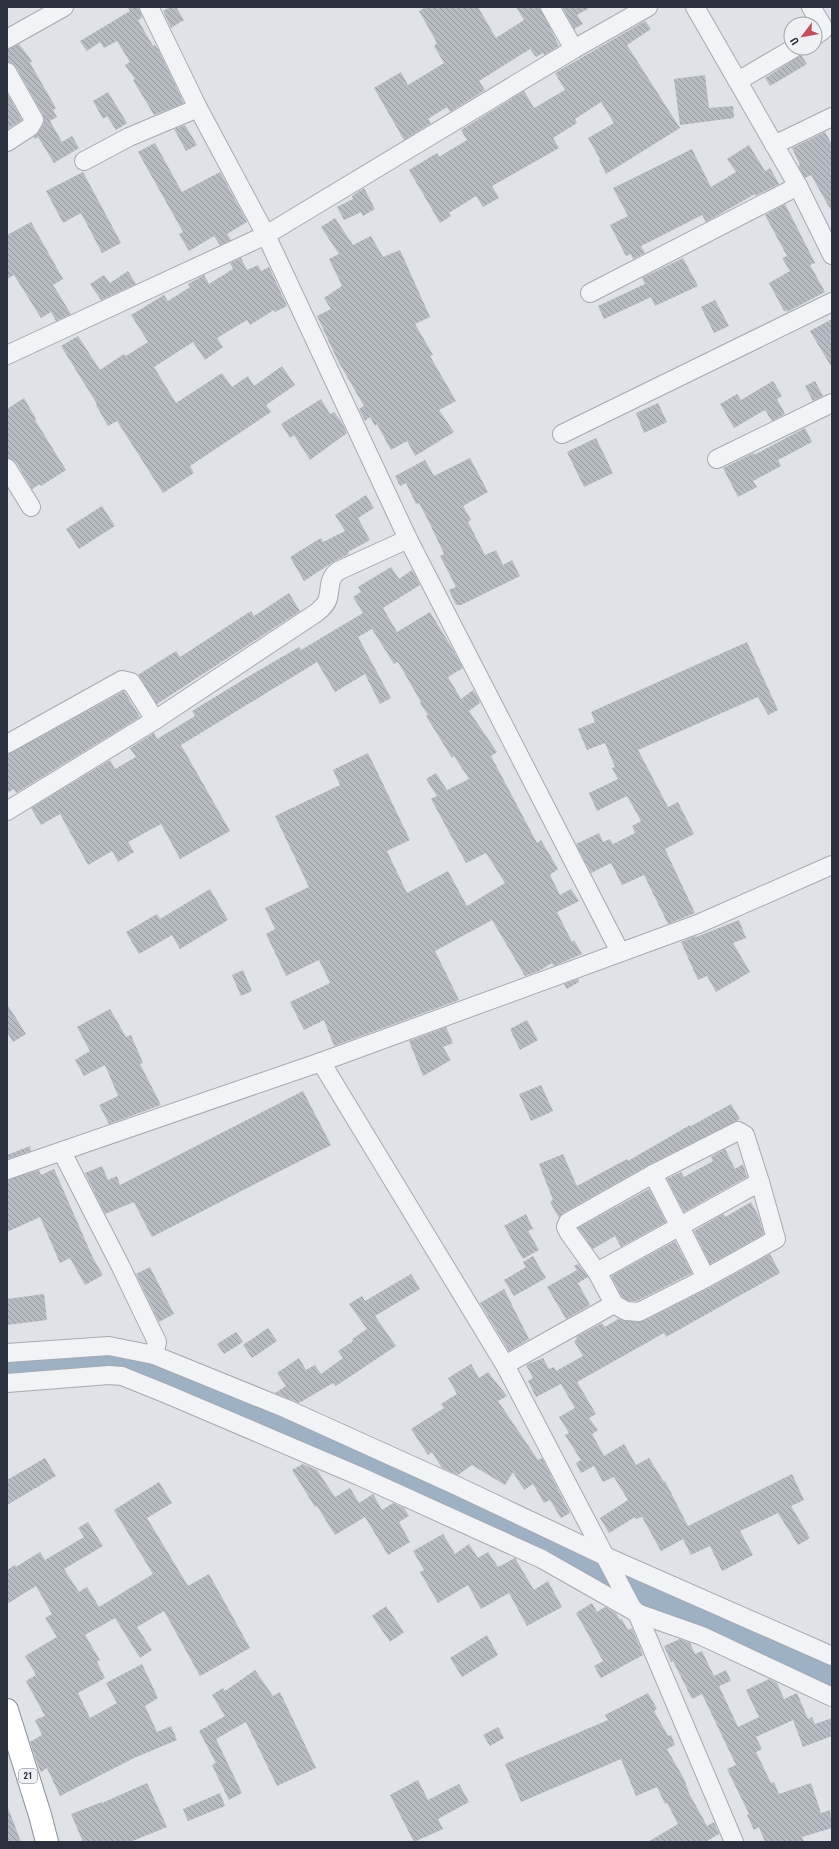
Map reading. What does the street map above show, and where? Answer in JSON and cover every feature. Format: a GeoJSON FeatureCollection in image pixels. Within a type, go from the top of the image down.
{"type":"FeatureCollection","features":[{"type":"Feature","properties":{"kind":"highway","name":"21"},"geometry":{"type":"LineString","coordinates":[[9,1724],[40,1815],[47,1842]]}},
{"type":"Feature","properties":{"kind":"street"},"geometry":{"type":"LineString","coordinates":[[7,39],[64,7]]}},
{"type":"Feature","properties":{"kind":"street"},"geometry":{"type":"LineString","coordinates":[[149,7],[198,108],[266,235],[408,539],[620,952]]}},
{"type":"Feature","properties":{"kind":"street"},"geometry":{"type":"LineString","coordinates":[[550,7],[574,49]]}},
{"type":"Feature","properties":{"kind":"street"},"geometry":{"type":"LineString","coordinates":[[7,356],[266,235],[574,49],[648,7]]}},
{"type":"Feature","properties":{"kind":"street"},"geometry":{"type":"LineString","coordinates":[[695,7],[798,186],[832,255]]}},
{"type":"Feature","properties":{"kind":"street"},"geometry":{"type":"LineString","coordinates":[[811,7],[816,16]]}},
{"type":"Feature","properties":{"kind":"street"},"geometry":{"type":"LineString","coordinates":[[738,82],[783,55]]}},
{"type":"Feature","properties":{"kind":"street"},"geometry":{"type":"LineString","coordinates":[[7,72],[34,120],[30,127],[7,142]]}},
{"type":"Feature","properties":{"kind":"street"},"geometry":{"type":"LineString","coordinates":[[84,161],[129,137],[198,108]]}},
{"type":"Feature","properties":{"kind":"street"},"geometry":{"type":"LineString","coordinates":[[774,146],[832,117]]}},
{"type":"Feature","properties":{"kind":"street"},"geometry":{"type":"LineString","coordinates":[[590,293],[798,186]]}},
{"type":"Feature","properties":{"kind":"street"},"geometry":{"type":"LineString","coordinates":[[562,434],[832,302]]}},
{"type":"Feature","properties":{"kind":"street"},"geometry":{"type":"LineString","coordinates":[[717,459],[832,403]]}},
{"type":"Feature","properties":{"kind":"street"},"geometry":{"type":"LineString","coordinates":[[7,468],[31,508]]}},
{"type":"Feature","properties":{"kind":"street"},"geometry":{"type":"LineString","coordinates":[[7,811],[155,720],[316,613],[323,607],[328,598],[332,576],[338,571],[408,539]]}},
{"type":"Feature","properties":{"kind":"street"},"geometry":{"type":"LineString","coordinates":[[7,744],[122,680],[131,682],[155,720]]}},
{"type":"Feature","properties":{"kind":"street"},"geometry":{"type":"LineString","coordinates":[[7,1170],[321,1062],[698,924],[832,865]]}},
{"type":"Feature","properties":{"kind":"street"},"geometry":{"type":"LineString","coordinates":[[321,1062],[505,1365],[609,1560],[634,1610],[734,1842]]}},
{"type":"Feature","properties":{"kind":"street"},"geometry":{"type":"LineString","coordinates":[[738,1131],[745,1135],[776,1239],[706,1278],[639,1312],[626,1311],[614,1304],[597,1272],[566,1227],[568,1222],[653,1174],[738,1131]]}},
{"type":"Feature","properties":{"kind":"street"},"geometry":{"type":"LineString","coordinates":[[62,1152],[157,1342],[154,1355]]}},
{"type":"Feature","properties":{"kind":"street"},"geometry":{"type":"LineString","coordinates":[[653,1174],[706,1278]]}},
{"type":"Feature","properties":{"kind":"street"},"geometry":{"type":"LineString","coordinates":[[597,1272],[760,1182]]}},
{"type":"Feature","properties":{"kind":"street"},"geometry":{"type":"LineString","coordinates":[[505,1365],[614,1304]]}},
{"type":"Feature","properties":{"kind":"street"},"geometry":{"type":"LineString","coordinates":[[7,1353],[109,1346],[154,1355],[287,1409],[455,1485],[609,1560],[832,1656]]}},
{"type":"Feature","properties":{"kind":"street"},"geometry":{"type":"LineString","coordinates":[[7,1383],[109,1375],[122,1376],[359,1476],[542,1559],[634,1610],[702,1636],[832,1697]]}},
{"type":"Feature","properties":{"kind":"building"},"geometry":{"type":"Polygon","coordinates":[[[128,7],[139,7],[142,18],[138,20],[153,46],[155,45],[159,51],[184,103],[154,115],[133,80],[135,79],[125,65],[130,62],[117,41],[104,48],[100,42],[87,51],[80,41],[130,11],[128,7]]]}},
{"type":"Feature","properties":{"kind":"building"},"geometry":{"type":"Polygon","coordinates":[[[170,7],[176,7],[184,20],[171,28],[163,11],[170,7]]]}},
{"type":"Feature","properties":{"kind":"building"},"geometry":{"type":"Polygon","coordinates":[[[426,7],[478,7],[496,38],[524,20],[516,7],[540,7],[559,46],[544,55],[543,53],[536,57],[530,49],[479,81],[485,90],[450,112],[447,107],[428,119],[431,123],[404,140],[374,88],[401,72],[408,85],[444,63],[434,46],[437,43],[419,11],[426,7]]]}},
{"type":"Feature","properties":{"kind":"building"},"geometry":{"type":"Polygon","coordinates":[[[562,7],[591,7],[577,15],[583,24],[574,29],[562,7]]]}},
{"type":"Feature","properties":{"kind":"building"},"geometry":{"type":"Polygon","coordinates":[[[645,21],[651,29],[627,45],[680,128],[606,174],[599,160],[600,159],[588,138],[614,123],[601,102],[575,119],[577,123],[553,138],[559,148],[492,186],[499,198],[483,207],[476,196],[449,213],[451,216],[440,223],[409,170],[437,153],[439,157],[467,140],[461,130],[524,91],[534,108],[565,90],[555,73],[645,21]]]}},
{"type":"Feature","properties":{"kind":"building"},"geometry":{"type":"Polygon","coordinates":[[[19,44],[32,61],[30,63],[56,108],[53,110],[57,117],[50,121],[62,142],[72,136],[79,148],[54,163],[38,137],[35,139],[34,137],[43,125],[43,115],[16,67],[12,63],[7,62],[7,49],[19,44]]]}},
{"type":"Feature","properties":{"kind":"building"},"geometry":{"type":"Polygon","coordinates":[[[799,56],[802,56],[807,64],[770,86],[765,78],[799,56]]]}},
{"type":"Feature","properties":{"kind":"building"},"geometry":{"type":"Polygon","coordinates":[[[705,75],[709,108],[733,106],[734,118],[680,125],[674,79],[705,75]]]}},
{"type":"Feature","properties":{"kind":"building"},"geometry":{"type":"Polygon","coordinates":[[[108,92],[127,123],[116,130],[107,116],[103,119],[93,101],[108,92]]]}},
{"type":"Feature","properties":{"kind":"building"},"geometry":{"type":"Polygon","coordinates":[[[7,93],[22,120],[7,129],[7,93]]]}},
{"type":"Feature","properties":{"kind":"building"},"geometry":{"type":"Polygon","coordinates":[[[185,125],[197,145],[186,151],[174,129],[185,125]]]}},
{"type":"Feature","properties":{"kind":"building"},"geometry":{"type":"Polygon","coordinates":[[[825,132],[832,144],[832,212],[811,175],[805,178],[798,166],[800,165],[792,148],[825,132]]]}},
{"type":"Feature","properties":{"kind":"building"},"geometry":{"type":"Polygon","coordinates":[[[155,143],[182,192],[220,172],[247,222],[227,234],[231,240],[220,245],[214,236],[189,251],[179,234],[183,232],[138,152],[155,143]]]}},
{"type":"Feature","properties":{"kind":"building"},"geometry":{"type":"Polygon","coordinates":[[[749,145],[765,171],[770,168],[779,184],[755,196],[755,194],[706,222],[702,215],[641,246],[645,253],[633,259],[631,254],[626,256],[610,225],[628,216],[613,188],[692,149],[711,187],[736,172],[727,159],[749,145]]]}},
{"type":"Feature","properties":{"kind":"building"},"geometry":{"type":"Polygon","coordinates":[[[83,172],[121,243],[102,253],[81,213],[63,223],[46,191],[83,172]]]}},
{"type":"Feature","properties":{"kind":"building"},"geometry":{"type":"Polygon","coordinates":[[[364,188],[375,209],[363,216],[361,212],[344,220],[337,207],[353,199],[352,196],[364,188]]]}},
{"type":"Feature","properties":{"kind":"building"},"geometry":{"type":"Polygon","coordinates":[[[785,204],[815,263],[810,265],[825,292],[787,312],[786,310],[784,311],[769,283],[790,271],[782,258],[787,256],[765,215],[785,204]]]}},
{"type":"Feature","properties":{"kind":"building"},"geometry":{"type":"Polygon","coordinates":[[[335,218],[353,245],[371,236],[383,257],[400,250],[430,317],[415,324],[433,355],[430,356],[456,401],[439,410],[454,432],[415,456],[407,441],[391,450],[377,424],[375,426],[370,417],[365,421],[359,409],[364,406],[338,361],[317,316],[331,309],[324,298],[342,286],[329,259],[339,254],[321,227],[335,218]]]}},
{"type":"Feature","properties":{"kind":"building"},"geometry":{"type":"Polygon","coordinates":[[[31,222],[63,279],[53,285],[71,314],[56,321],[51,312],[41,318],[14,275],[7,279],[7,235],[31,222]]]}},
{"type":"Feature","properties":{"kind":"building"},"geometry":{"type":"Polygon","coordinates":[[[241,258],[247,270],[258,265],[261,271],[269,267],[287,306],[275,312],[274,310],[250,325],[247,320],[217,338],[223,347],[205,360],[193,342],[154,367],[176,403],[222,373],[232,387],[248,376],[254,386],[282,366],[295,385],[266,405],[271,412],[190,466],[194,473],[163,493],[117,421],[108,426],[96,405],[97,404],[61,346],[78,336],[100,370],[124,354],[126,356],[148,342],[131,315],[164,295],[168,301],[190,287],[188,284],[204,275],[209,284],[233,269],[230,263],[241,258]]]}},
{"type":"Feature","properties":{"kind":"building"},"geometry":{"type":"Polygon","coordinates":[[[683,258],[698,286],[655,306],[651,297],[604,319],[598,306],[645,284],[642,278],[683,258]]]}},
{"type":"Feature","properties":{"kind":"building"},"geometry":{"type":"Polygon","coordinates":[[[128,271],[136,284],[101,300],[90,284],[104,275],[110,283],[128,271]]]}},
{"type":"Feature","properties":{"kind":"building"},"geometry":{"type":"Polygon","coordinates":[[[715,300],[729,326],[714,333],[701,307],[715,300]]]}},
{"type":"Feature","properties":{"kind":"building"},"geometry":{"type":"Polygon","coordinates":[[[832,319],[832,368],[810,331],[832,319]]]}},
{"type":"Feature","properties":{"kind":"building"},"geometry":{"type":"Polygon","coordinates":[[[773,381],[782,396],[777,399],[785,414],[772,421],[765,410],[734,428],[720,404],[737,394],[741,400],[773,381]]]}},
{"type":"Feature","properties":{"kind":"building"},"geometry":{"type":"Polygon","coordinates":[[[815,381],[823,396],[813,401],[805,386],[815,381]]]}},
{"type":"Feature","properties":{"kind":"building"},"geometry":{"type":"Polygon","coordinates":[[[24,398],[36,419],[35,420],[66,470],[41,486],[40,484],[32,489],[16,462],[7,458],[7,409],[24,398]]]}},
{"type":"Feature","properties":{"kind":"building"},"geometry":{"type":"Polygon","coordinates":[[[321,399],[330,414],[334,412],[341,421],[347,433],[310,460],[294,435],[290,438],[281,424],[321,399]]]}},
{"type":"Feature","properties":{"kind":"building"},"geometry":{"type":"Polygon","coordinates":[[[658,403],[667,422],[644,433],[636,413],[658,403]]]}},
{"type":"Feature","properties":{"kind":"building"},"geometry":{"type":"Polygon","coordinates":[[[805,428],[812,442],[778,460],[781,466],[753,481],[757,487],[738,497],[723,468],[754,453],[754,455],[805,428]]]}},
{"type":"Feature","properties":{"kind":"building"},"geometry":{"type":"Polygon","coordinates":[[[596,438],[613,473],[584,487],[567,452],[596,438]]]}},
{"type":"Feature","properties":{"kind":"building"},"geometry":{"type":"Polygon","coordinates":[[[470,458],[488,492],[463,506],[471,520],[468,522],[485,555],[496,550],[503,565],[512,560],[520,576],[461,605],[456,605],[449,590],[456,587],[440,556],[444,554],[430,524],[419,503],[416,504],[406,483],[400,486],[395,476],[425,460],[434,476],[470,458]]]}},
{"type":"Feature","properties":{"kind":"building"},"geometry":{"type":"Polygon","coordinates":[[[366,495],[374,508],[358,518],[370,540],[348,552],[349,554],[333,562],[304,581],[290,557],[321,538],[323,542],[345,531],[335,515],[366,495]]]}},
{"type":"Feature","properties":{"kind":"building"},"geometry":{"type":"Polygon","coordinates":[[[102,506],[115,526],[79,549],[66,529],[102,506]]]}},
{"type":"Feature","properties":{"kind":"building"},"geometry":{"type":"Polygon","coordinates":[[[391,567],[399,579],[412,570],[420,585],[383,608],[397,632],[430,612],[452,648],[463,668],[448,677],[461,699],[473,690],[477,696],[480,703],[469,711],[497,752],[491,756],[537,843],[541,840],[558,869],[550,875],[560,895],[571,889],[579,901],[557,912],[572,942],[574,940],[582,954],[554,966],[552,963],[539,971],[525,976],[492,920],[435,951],[459,1000],[334,1046],[324,1020],[304,1030],[290,1002],[330,983],[319,960],[286,976],[266,934],[275,929],[265,908],[309,887],[275,816],[340,785],[333,770],[368,753],[410,840],[387,851],[407,893],[448,871],[467,906],[505,883],[486,853],[466,863],[431,799],[437,796],[426,779],[436,773],[447,790],[469,779],[454,756],[452,758],[426,716],[428,715],[398,662],[394,664],[372,629],[358,637],[391,698],[380,704],[365,674],[335,692],[317,662],[181,745],[230,831],[180,859],[161,824],[128,842],[134,852],[118,862],[112,851],[88,865],[60,814],[41,825],[31,808],[110,760],[115,769],[136,757],[130,748],[154,733],[157,739],[195,716],[192,711],[299,647],[301,650],[363,613],[353,597],[361,592],[358,587],[391,567]]]}},
{"type":"Feature","properties":{"kind":"building"},"geometry":{"type":"Polygon","coordinates":[[[289,593],[300,611],[157,704],[138,675],[176,651],[180,657],[251,611],[254,616],[289,593]]]}},
{"type":"Feature","properties":{"kind":"building"},"geometry":{"type":"Polygon","coordinates":[[[747,642],[778,710],[768,715],[758,697],[638,750],[668,807],[678,802],[694,834],[665,849],[695,913],[668,924],[644,875],[622,885],[611,863],[591,873],[576,844],[599,833],[603,842],[610,839],[613,844],[635,833],[632,826],[641,821],[627,796],[597,811],[589,793],[618,779],[612,768],[615,767],[605,743],[587,750],[578,729],[595,722],[591,712],[747,642]]]}},
{"type":"Feature","properties":{"kind":"building"},"geometry":{"type":"Polygon","coordinates":[[[124,691],[140,717],[16,793],[14,789],[7,793],[7,755],[124,691]]]}},
{"type":"Feature","properties":{"kind":"building"},"geometry":{"type":"Polygon","coordinates":[[[210,889],[228,920],[180,949],[172,935],[139,954],[126,932],[157,914],[160,919],[210,889]]]}},
{"type":"Feature","properties":{"kind":"building"},"geometry":{"type":"Polygon","coordinates":[[[739,920],[746,938],[733,943],[750,972],[716,992],[707,976],[698,980],[681,942],[739,920]]]}},
{"type":"Feature","properties":{"kind":"building"},"geometry":{"type":"Polygon","coordinates":[[[243,970],[252,991],[241,996],[232,975],[243,970]]]}},
{"type":"Feature","properties":{"kind":"building"},"geometry":{"type":"Polygon","coordinates":[[[578,979],[579,982],[567,989],[564,984],[578,979]]]}},
{"type":"Feature","properties":{"kind":"building"},"geometry":{"type":"Polygon","coordinates":[[[7,1004],[26,1034],[13,1042],[7,1032],[7,1004]]]}},
{"type":"Feature","properties":{"kind":"building"},"geometry":{"type":"Polygon","coordinates":[[[110,1009],[126,1037],[131,1035],[143,1063],[140,1064],[161,1105],[109,1124],[99,1105],[118,1096],[105,1065],[84,1076],[75,1060],[90,1051],[77,1027],[110,1009]]]}},
{"type":"Feature","properties":{"kind":"building"},"geometry":{"type":"Polygon","coordinates":[[[527,1020],[538,1040],[520,1050],[510,1029],[527,1020]]]}},
{"type":"Feature","properties":{"kind":"building"},"geometry":{"type":"Polygon","coordinates":[[[446,1027],[453,1043],[443,1047],[451,1060],[423,1076],[409,1041],[446,1027]]]}},
{"type":"Feature","properties":{"kind":"building"},"geometry":{"type":"Polygon","coordinates":[[[541,1085],[553,1111],[531,1121],[519,1094],[541,1085]]]}},
{"type":"Feature","properties":{"kind":"building"},"geometry":{"type":"Polygon","coordinates":[[[303,1091],[331,1145],[152,1237],[134,1202],[105,1214],[85,1173],[102,1166],[108,1180],[117,1176],[120,1185],[303,1091]]]}},
{"type":"Feature","properties":{"kind":"building"},"geometry":{"type":"Polygon","coordinates":[[[731,1104],[740,1119],[648,1165],[563,1213],[559,1218],[550,1202],[553,1200],[539,1164],[563,1154],[577,1186],[627,1159],[628,1161],[690,1125],[691,1126],[731,1104]]]}},
{"type":"Feature","properties":{"kind":"building"},"geometry":{"type":"Polygon","coordinates":[[[30,1146],[31,1151],[7,1159],[7,1155],[30,1146]]]}},
{"type":"Feature","properties":{"kind":"building"},"geometry":{"type":"Polygon","coordinates":[[[725,1149],[735,1169],[743,1164],[747,1177],[684,1212],[667,1179],[681,1172],[684,1177],[713,1161],[711,1157],[725,1149]]]}},
{"type":"Feature","properties":{"kind":"building"},"geometry":{"type":"Polygon","coordinates":[[[54,1169],[93,1258],[103,1275],[85,1285],[70,1258],[60,1263],[40,1217],[7,1232],[7,1180],[39,1170],[41,1175],[54,1169]]]}},
{"type":"Feature","properties":{"kind":"building"},"geometry":{"type":"Polygon","coordinates":[[[649,1189],[666,1222],[621,1247],[615,1236],[593,1249],[578,1228],[649,1189]]]}},
{"type":"Feature","properties":{"kind":"building"},"geometry":{"type":"Polygon","coordinates":[[[751,1202],[758,1215],[764,1234],[710,1264],[694,1231],[723,1214],[725,1217],[751,1202]]]}},
{"type":"Feature","properties":{"kind":"building"},"geometry":{"type":"Polygon","coordinates":[[[526,1214],[533,1229],[528,1231],[539,1250],[523,1259],[504,1226],[526,1214]]]}},
{"type":"Feature","properties":{"kind":"building"},"geometry":{"type":"Polygon","coordinates":[[[675,1241],[692,1273],[637,1301],[629,1301],[622,1297],[611,1276],[675,1241]]]}},
{"type":"Feature","properties":{"kind":"building"},"geometry":{"type":"Polygon","coordinates":[[[770,1254],[780,1273],[666,1337],[664,1333],[577,1382],[596,1414],[589,1418],[598,1430],[592,1434],[604,1456],[624,1444],[636,1465],[649,1458],[664,1482],[665,1481],[688,1526],[792,1474],[804,1500],[791,1506],[810,1538],[798,1545],[778,1513],[740,1531],[753,1555],[722,1571],[710,1546],[691,1555],[683,1539],[661,1551],[642,1517],[636,1519],[635,1517],[609,1533],[600,1518],[628,1500],[614,1477],[603,1482],[594,1466],[581,1473],[576,1463],[581,1460],[565,1435],[569,1433],[559,1417],[575,1408],[561,1384],[536,1397],[528,1381],[533,1378],[526,1365],[543,1358],[549,1369],[554,1367],[556,1371],[583,1356],[574,1341],[577,1339],[576,1337],[602,1323],[605,1327],[618,1319],[625,1321],[644,1321],[711,1287],[770,1254]]]}},
{"type":"Feature","properties":{"kind":"building"},"geometry":{"type":"Polygon","coordinates":[[[533,1256],[546,1278],[514,1296],[504,1280],[526,1267],[523,1262],[533,1256]]]}},
{"type":"Feature","properties":{"kind":"building"},"geometry":{"type":"Polygon","coordinates":[[[578,1264],[588,1277],[578,1283],[590,1305],[566,1319],[547,1287],[577,1270],[574,1266],[578,1264]]]}},
{"type":"Feature","properties":{"kind":"building"},"geometry":{"type":"Polygon","coordinates":[[[150,1267],[174,1314],[159,1322],[136,1274],[150,1267]]]}},
{"type":"Feature","properties":{"kind":"building"},"geometry":{"type":"Polygon","coordinates":[[[411,1274],[420,1289],[375,1316],[396,1346],[336,1386],[333,1383],[299,1403],[275,1393],[286,1386],[277,1373],[299,1358],[306,1370],[315,1365],[321,1374],[343,1358],[338,1351],[367,1329],[349,1304],[362,1296],[365,1301],[411,1274]]]}},
{"type":"Feature","properties":{"kind":"building"},"geometry":{"type":"Polygon","coordinates":[[[504,1289],[529,1339],[509,1351],[480,1303],[504,1289]]]}},
{"type":"Feature","properties":{"kind":"building"},"geometry":{"type":"Polygon","coordinates":[[[44,1294],[47,1320],[7,1325],[7,1299],[44,1294]]]}},
{"type":"Feature","properties":{"kind":"building"},"geometry":{"type":"Polygon","coordinates":[[[268,1328],[277,1341],[252,1358],[243,1345],[268,1328]]]}},
{"type":"Feature","properties":{"kind":"building"},"geometry":{"type":"Polygon","coordinates":[[[236,1332],[243,1342],[224,1354],[217,1344],[236,1332]]]}},
{"type":"Feature","properties":{"kind":"building"},"geometry":{"type":"Polygon","coordinates":[[[471,1364],[479,1378],[488,1372],[507,1396],[498,1401],[538,1460],[542,1458],[570,1513],[561,1518],[550,1500],[544,1503],[533,1484],[524,1490],[513,1472],[505,1485],[472,1465],[458,1475],[442,1468],[432,1452],[428,1455],[411,1429],[444,1408],[441,1404],[457,1394],[448,1378],[471,1364]]]}},
{"type":"Feature","properties":{"kind":"building"},"geometry":{"type":"Polygon","coordinates":[[[45,1458],[56,1476],[7,1505],[7,1480],[45,1458]]]}},
{"type":"Feature","properties":{"kind":"building"},"geometry":{"type":"Polygon","coordinates":[[[303,1464],[317,1470],[335,1497],[350,1488],[359,1503],[373,1494],[382,1510],[393,1503],[404,1508],[409,1516],[399,1522],[410,1542],[388,1555],[365,1517],[335,1535],[317,1506],[315,1507],[292,1470],[303,1464]]]}},
{"type":"Feature","properties":{"kind":"building"},"geometry":{"type":"Polygon","coordinates":[[[159,1482],[172,1503],[147,1518],[188,1586],[209,1574],[250,1648],[200,1676],[164,1611],[137,1627],[152,1650],[140,1658],[115,1618],[85,1635],[100,1660],[97,1662],[105,1678],[78,1693],[90,1718],[117,1703],[106,1683],[142,1664],[158,1698],[145,1706],[157,1732],[171,1726],[177,1740],[134,1758],[60,1796],[47,1768],[41,1772],[30,1742],[42,1735],[35,1720],[45,1716],[26,1681],[36,1675],[25,1656],[57,1637],[45,1618],[52,1614],[36,1586],[7,1604],[7,1570],[15,1565],[16,1567],[40,1552],[45,1560],[84,1537],[78,1528],[88,1522],[103,1546],[64,1569],[79,1592],[87,1587],[99,1607],[153,1574],[114,1510],[159,1482]]]}},
{"type":"Feature","properties":{"kind":"building"},"geometry":{"type":"Polygon","coordinates":[[[443,1534],[455,1554],[469,1544],[478,1558],[488,1552],[498,1567],[515,1558],[534,1590],[548,1581],[562,1607],[527,1626],[509,1593],[481,1609],[468,1585],[438,1603],[420,1572],[424,1570],[413,1551],[443,1534]]]}},
{"type":"Feature","properties":{"kind":"building"},"geometry":{"type":"Polygon","coordinates":[[[592,1603],[597,1612],[605,1607],[616,1613],[620,1620],[621,1618],[628,1630],[632,1628],[643,1655],[601,1678],[594,1666],[603,1661],[576,1613],[592,1603]]]}},
{"type":"Feature","properties":{"kind":"building"},"geometry":{"type":"Polygon","coordinates":[[[386,1606],[404,1632],[390,1642],[372,1616],[386,1606]]]}},
{"type":"Feature","properties":{"kind":"building"},"geometry":{"type":"Polygon","coordinates":[[[487,1635],[498,1655],[462,1677],[450,1658],[487,1635]]]}},
{"type":"Feature","properties":{"kind":"building"},"geometry":{"type":"Polygon","coordinates":[[[680,1639],[690,1643],[695,1654],[702,1651],[714,1676],[726,1670],[731,1681],[719,1686],[738,1727],[759,1717],[746,1690],[769,1679],[777,1683],[784,1699],[797,1693],[808,1719],[812,1717],[815,1724],[832,1718],[832,1736],[803,1747],[793,1720],[756,1737],[762,1749],[756,1752],[771,1783],[774,1782],[779,1794],[811,1783],[821,1813],[830,1810],[832,1828],[802,1837],[804,1842],[765,1842],[759,1827],[754,1830],[747,1815],[749,1814],[727,1769],[736,1765],[702,1694],[692,1699],[673,1661],[671,1662],[664,1646],[680,1639]]]}},
{"type":"Feature","properties":{"kind":"building"},"geometry":{"type":"Polygon","coordinates":[[[255,1670],[273,1696],[280,1692],[316,1768],[277,1786],[246,1722],[216,1739],[242,1793],[229,1800],[212,1765],[216,1763],[199,1731],[225,1716],[212,1695],[223,1688],[225,1691],[255,1670]]]}},
{"type":"Feature","properties":{"kind":"building"},"geometry":{"type":"Polygon","coordinates":[[[648,1693],[657,1709],[654,1711],[668,1736],[671,1735],[675,1745],[667,1749],[684,1779],[689,1793],[707,1826],[714,1822],[719,1834],[705,1842],[648,1842],[678,1824],[667,1803],[665,1804],[657,1787],[636,1796],[621,1759],[521,1802],[505,1764],[608,1720],[605,1715],[648,1693]]]}},
{"type":"Feature","properties":{"kind":"building"},"geometry":{"type":"Polygon","coordinates":[[[498,1727],[504,1738],[490,1746],[483,1735],[498,1727]]]}},
{"type":"Feature","properties":{"kind":"building"},"geometry":{"type":"Polygon","coordinates":[[[418,1780],[428,1800],[459,1784],[469,1802],[438,1819],[443,1829],[414,1842],[390,1795],[418,1780]]]}},
{"type":"Feature","properties":{"kind":"building"},"geometry":{"type":"Polygon","coordinates":[[[147,1783],[167,1827],[130,1842],[83,1842],[71,1814],[102,1803],[147,1783]]]}},
{"type":"Feature","properties":{"kind":"building"},"geometry":{"type":"Polygon","coordinates":[[[220,1793],[225,1806],[188,1821],[183,1809],[220,1793]]]}},
{"type":"Feature","properties":{"kind":"building"},"geometry":{"type":"Polygon","coordinates":[[[8,1808],[21,1842],[7,1842],[8,1808]]]}},
{"type":"Feature","properties":{"kind":"waterway"},"geometry":{"type":"LineString","coordinates":[[7,1367],[123,1361],[832,1675]]}}]}
